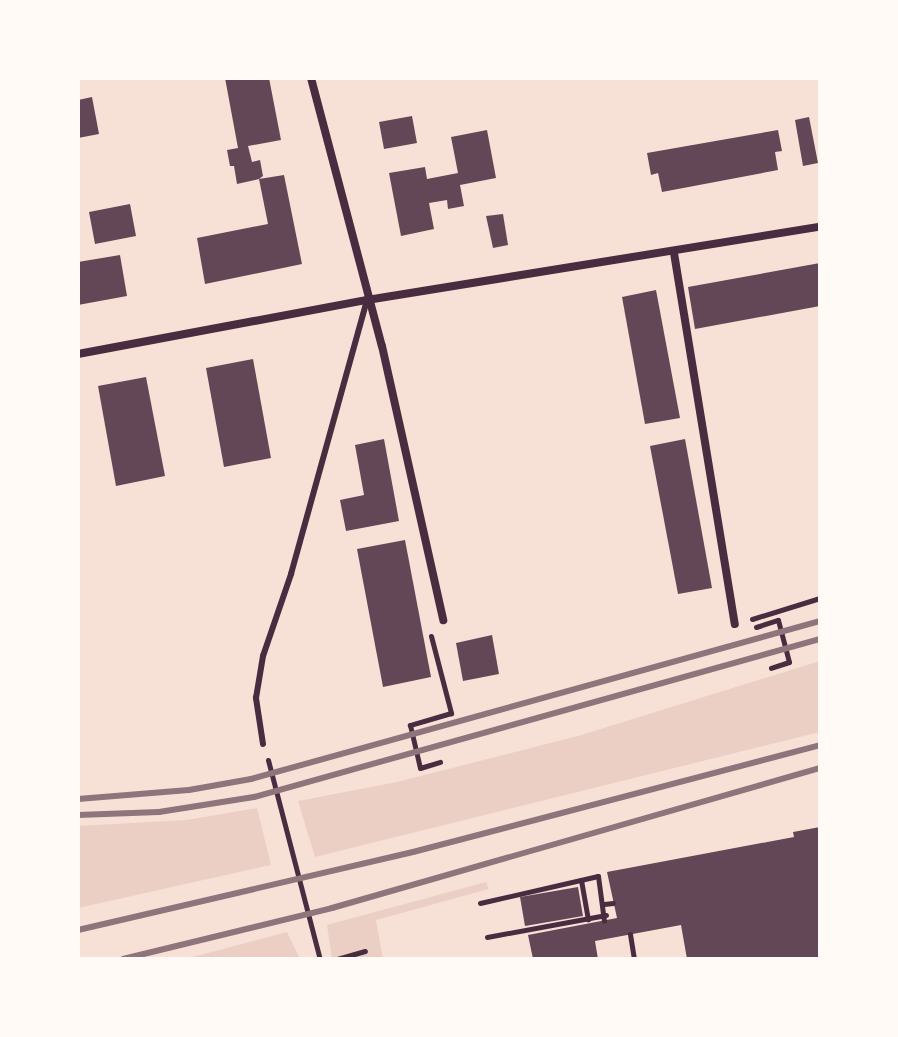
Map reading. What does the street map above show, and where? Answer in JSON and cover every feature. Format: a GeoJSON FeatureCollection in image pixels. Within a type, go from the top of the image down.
{"type":"FeatureCollection","features":[{"type":"Feature","properties":{"kind":"street"},"geometry":{"type":"LineString","coordinates":[[311,78],[367,300],[382,346],[443,620]]}},
{"type":"Feature","properties":{"kind":"street"},"geometry":{"type":"LineString","coordinates":[[78,354],[367,300],[674,253],[820,227]]}},
{"type":"Feature","properties":{"kind":"street"},"geometry":{"type":"LineString","coordinates":[[674,253],[735,624]]}},
{"type":"Feature","properties":{"kind":"lane"},"geometry":{"type":"LineString","coordinates":[[263,744],[256,698],[263,656],[291,574],[367,300]]}},
{"type":"Feature","properties":{"kind":"path"},"geometry":{"type":"LineString","coordinates":[[771,668],[789,662],[778,620],[737,632],[735,624],[820,598]]}},
{"type":"Feature","properties":{"kind":"path"},"geometry":{"type":"LineString","coordinates":[[440,762],[420,768],[410,725],[451,713],[430,634],[443,620]]}},
{"type":"Feature","properties":{"kind":"path"},"geometry":{"type":"LineString","coordinates":[[263,744],[320,959]]}},
{"type":"Feature","properties":{"kind":"path"},"geometry":{"type":"LineString","coordinates":[[480,903],[598,876],[604,904],[605,918],[487,937]]}},
{"type":"Feature","properties":{"kind":"path"},"geometry":{"type":"LineString","coordinates":[[581,880],[589,920],[616,916]]}},
{"type":"Feature","properties":{"kind":"path"},"geometry":{"type":"LineString","coordinates":[[604,904],[613,903]]}},
{"type":"Feature","properties":{"kind":"path"},"geometry":{"type":"LineString","coordinates":[[630,934],[634,959]]}},
{"type":"Feature","properties":{"kind":"path"},"geometry":{"type":"LineString","coordinates":[[337,959],[365,951]]}},
{"type":"Feature","properties":{"kind":"shaded area"},"geometry":{"type":"Polygon","coordinates":[[[820,661],[820,732],[315,857],[298,801],[397,782],[578,736],[820,661]]]}},
{"type":"Feature","properties":{"kind":"shaded area"},"geometry":{"type":"Polygon","coordinates":[[[257,808],[271,865],[78,908],[78,826],[186,820],[257,808]]]}},
{"type":"Feature","properties":{"kind":"shaded area"},"geometry":{"type":"Polygon","coordinates":[[[486,882],[489,889],[376,920],[383,959],[332,959],[327,925],[486,882]]]}},
{"type":"Feature","properties":{"kind":"shaded area"},"geometry":{"type":"Polygon","coordinates":[[[287,932],[300,959],[185,959],[287,932]]]}},
{"type":"Feature","properties":{"kind":"building"},"geometry":{"type":"Polygon","coordinates":[[[225,78],[269,78],[281,140],[248,146],[252,162],[260,160],[263,176],[237,184],[227,150],[238,148],[225,78]]]}},
{"type":"Feature","properties":{"kind":"building"},"geometry":{"type":"Polygon","coordinates":[[[92,97],[99,134],[78,138],[78,100],[92,97]]]}},
{"type":"Feature","properties":{"kind":"building"},"geometry":{"type":"Polygon","coordinates":[[[412,116],[417,143],[384,149],[379,122],[412,116]]]}},
{"type":"Feature","properties":{"kind":"building"},"geometry":{"type":"Polygon","coordinates":[[[809,117],[818,163],[803,166],[795,120],[809,117]]]}},
{"type":"Feature","properties":{"kind":"building"},"geometry":{"type":"Polygon","coordinates":[[[487,130],[496,178],[460,185],[464,206],[448,209],[447,200],[429,203],[434,229],[401,236],[389,173],[425,167],[427,179],[458,173],[451,137],[487,130]]]}},
{"type":"Feature","properties":{"kind":"building"},"geometry":{"type":"Polygon","coordinates":[[[778,130],[782,151],[775,152],[778,170],[662,192],[658,173],[651,175],[647,153],[778,130]]]}},
{"type":"Feature","properties":{"kind":"building"},"geometry":{"type":"Polygon","coordinates":[[[284,175],[302,264],[205,284],[197,238],[268,224],[259,179],[284,175]]]}},
{"type":"Feature","properties":{"kind":"building"},"geometry":{"type":"Polygon","coordinates":[[[130,204],[136,236],[95,244],[89,212],[130,204]]]}},
{"type":"Feature","properties":{"kind":"building"},"geometry":{"type":"Polygon","coordinates":[[[503,214],[508,245],[493,248],[486,216],[503,214]]]}},
{"type":"Feature","properties":{"kind":"building"},"geometry":{"type":"Polygon","coordinates":[[[120,255],[127,296],[78,305],[78,262],[120,255]]]}},
{"type":"Feature","properties":{"kind":"building"},"geometry":{"type":"Polygon","coordinates":[[[820,263],[820,306],[695,329],[688,287],[820,263]]]}},
{"type":"Feature","properties":{"kind":"building"},"geometry":{"type":"Polygon","coordinates":[[[656,290],[680,418],[645,424],[622,297],[656,290]]]}},
{"type":"Feature","properties":{"kind":"building"},"geometry":{"type":"Polygon","coordinates":[[[253,359],[271,458],[224,467],[206,368],[253,359]]]}},
{"type":"Feature","properties":{"kind":"building"},"geometry":{"type":"Polygon","coordinates":[[[146,377],[165,476],[116,486],[98,386],[146,377]]]}},
{"type":"Feature","properties":{"kind":"building"},"geometry":{"type":"Polygon","coordinates":[[[384,439],[399,521],[346,531],[340,500],[364,495],[355,445],[384,439]]]}},
{"type":"Feature","properties":{"kind":"building"},"geometry":{"type":"Polygon","coordinates":[[[685,439],[712,588],[678,594],[650,446],[685,439]]]}},
{"type":"Feature","properties":{"kind":"building"},"geometry":{"type":"Polygon","coordinates":[[[405,540],[431,677],[383,687],[357,549],[405,540]]]}},
{"type":"Feature","properties":{"kind":"building"},"geometry":{"type":"Polygon","coordinates":[[[492,635],[499,674],[463,681],[456,643],[492,635]]]}},
{"type":"Feature","properties":{"kind":"building"},"geometry":{"type":"Polygon","coordinates":[[[820,827],[820,959],[687,959],[681,925],[595,941],[598,959],[533,959],[528,935],[617,918],[607,872],[794,837],[793,832],[820,827]]]}},
{"type":"Feature","properties":{"kind":"building"},"geometry":{"type":"Polygon","coordinates":[[[578,887],[583,916],[525,926],[520,897],[578,887]]]}},
{"type":"Feature","properties":{"kind":"railway"},"geometry":{"type":"LineString","coordinates":[[78,799],[189,790],[251,779],[820,621]]}},
{"type":"Feature","properties":{"kind":"railway"},"geometry":{"type":"LineString","coordinates":[[78,815],[159,812],[254,797],[820,639]]}},
{"type":"Feature","properties":{"kind":"railway"},"geometry":{"type":"LineString","coordinates":[[78,930],[413,852],[820,745]]}},
{"type":"Feature","properties":{"kind":"railway"},"geometry":{"type":"LineString","coordinates":[[123,959],[332,908],[820,768]]}}]}
